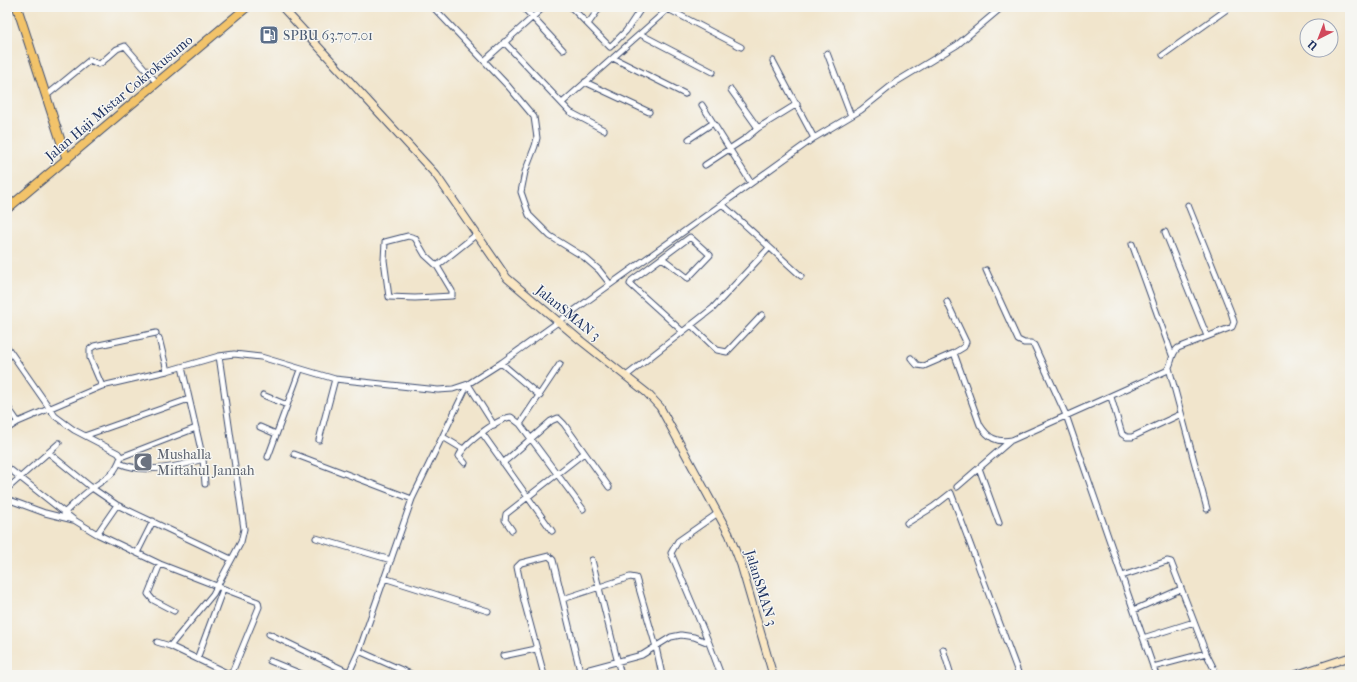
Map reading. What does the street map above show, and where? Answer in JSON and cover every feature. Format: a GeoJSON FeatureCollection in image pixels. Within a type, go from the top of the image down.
{"type":"FeatureCollection","features":[{"type":"Feature","properties":{"kind":"main road"},"geometry":{"type":"LineString","coordinates":[[17,7],[67,160]]}},
{"type":"Feature","properties":{"kind":"main road","name":"Jalan Haji Mistar Cokrokusumo"},"geometry":{"type":"LineString","coordinates":[[7,209],[247,7]]}},
{"type":"Feature","properties":{"kind":"street","name":"JalanSMAN 3"},"geometry":{"type":"LineString","coordinates":[[282,7],[436,175],[507,278],[647,393],[660,407],[729,534],[741,565],[773,675]]}},
{"type":"Feature","properties":{"kind":"street"},"geometry":{"type":"LineString","coordinates":[[432,7],[525,104],[534,117],[537,138],[523,177],[521,192],[529,215],[550,236],[584,257],[599,270],[610,284]]}},
{"type":"Feature","properties":{"kind":"street"},"geometry":{"type":"LineString","coordinates":[[523,7],[563,50]]}},
{"type":"Feature","properties":{"kind":"street"},"geometry":{"type":"LineString","coordinates":[[484,61],[544,7]]}},
{"type":"Feature","properties":{"kind":"street"},"geometry":{"type":"LineString","coordinates":[[571,7],[610,47],[615,56],[685,94]]}},
{"type":"Feature","properties":{"kind":"street"},"geometry":{"type":"LineString","coordinates":[[588,24],[600,7]]}},
{"type":"Feature","properties":{"kind":"street"},"geometry":{"type":"LineString","coordinates":[[610,47],[626,30],[642,7]]}},
{"type":"Feature","properties":{"kind":"street"},"geometry":{"type":"LineString","coordinates":[[7,430],[18,422],[102,386],[167,371],[219,356],[234,354],[261,357],[300,370],[335,379],[438,390],[453,389],[468,384],[501,363],[814,138],[851,116],[896,82],[957,44],[1002,7]]}},
{"type":"Feature","properties":{"kind":"street"},"geometry":{"type":"LineString","coordinates":[[1163,55],[1230,7]]}},
{"type":"Feature","properties":{"kind":"street"},"geometry":{"type":"LineString","coordinates":[[562,103],[668,9],[741,47]]}},
{"type":"Feature","properties":{"kind":"street"},"geometry":{"type":"LineString","coordinates":[[640,34],[713,72]]}},
{"type":"Feature","properties":{"kind":"street"},"geometry":{"type":"LineString","coordinates":[[504,42],[570,112],[604,130]]}},
{"type":"Feature","properties":{"kind":"street"},"geometry":{"type":"LineString","coordinates":[[46,96],[90,60],[98,64],[101,63],[122,47],[127,47],[157,83]]}},
{"type":"Feature","properties":{"kind":"street"},"geometry":{"type":"LineString","coordinates":[[826,53],[851,116]]}},
{"type":"Feature","properties":{"kind":"street"},"geometry":{"type":"LineString","coordinates":[[773,61],[814,138]]}},
{"type":"Feature","properties":{"kind":"street"},"geometry":{"type":"LineString","coordinates":[[585,82],[649,112]]}},
{"type":"Feature","properties":{"kind":"street"},"geometry":{"type":"LineString","coordinates":[[731,90],[758,128]]}},
{"type":"Feature","properties":{"kind":"street"},"geometry":{"type":"LineString","coordinates":[[705,165],[730,150],[758,128],[797,104]]}},
{"type":"Feature","properties":{"kind":"street"},"geometry":{"type":"LineString","coordinates":[[702,106],[751,183]]}},
{"type":"Feature","properties":{"kind":"street"},"geometry":{"type":"LineString","coordinates":[[689,139],[713,123]]}},
{"type":"Feature","properties":{"kind":"street"},"geometry":{"type":"LineString","coordinates":[[722,204],[801,276]]}},
{"type":"Feature","properties":{"kind":"street"},"geometry":{"type":"LineString","coordinates":[[1188,205],[1217,274],[1234,322],[1232,327],[1178,348],[1172,355],[1169,368],[1207,509]]}},
{"type":"Feature","properties":{"kind":"street"},"geometry":{"type":"LineString","coordinates":[[1165,232],[1207,336]]}},
{"type":"Feature","properties":{"kind":"street"},"geometry":{"type":"LineString","coordinates":[[437,266],[477,234]]}},
{"type":"Feature","properties":{"kind":"street"},"geometry":{"type":"LineString","coordinates":[[411,237],[415,238],[425,255],[437,266],[452,291],[452,296],[391,298],[388,295],[384,260],[385,242],[411,237]]}},
{"type":"Feature","properties":{"kind":"street"},"geometry":{"type":"LineString","coordinates":[[662,258],[688,278],[710,255],[690,237],[632,280],[630,284],[682,331]]}},
{"type":"Feature","properties":{"kind":"street"},"geometry":{"type":"LineString","coordinates":[[1132,244],[1172,355]]}},
{"type":"Feature","properties":{"kind":"street"},"geometry":{"type":"LineString","coordinates":[[626,376],[713,308],[769,248]]}},
{"type":"Feature","properties":{"kind":"street"},"geometry":{"type":"LineString","coordinates":[[986,270],[1018,340],[1024,343],[1034,344],[1066,415],[1156,675]]}},
{"type":"Feature","properties":{"kind":"street"},"geometry":{"type":"LineString","coordinates":[[911,358],[917,366],[924,366],[964,347],[966,342],[947,302]]}},
{"type":"Feature","properties":{"kind":"street"},"geometry":{"type":"LineString","coordinates":[[692,325],[717,350],[727,352],[762,315]]}},
{"type":"Feature","properties":{"kind":"street"},"geometry":{"type":"LineString","coordinates":[[102,386],[90,358],[90,349],[94,346],[156,333]]}},
{"type":"Feature","properties":{"kind":"street"},"geometry":{"type":"LineString","coordinates":[[159,338],[167,371]]}},
{"type":"Feature","properties":{"kind":"street"},"geometry":{"type":"LineString","coordinates":[[7,347],[55,416],[67,425],[88,435],[118,453],[121,458]]}},
{"type":"Feature","properties":{"kind":"street"},"geometry":{"type":"LineString","coordinates":[[954,353],[980,425],[984,432],[996,440],[1012,440]]}},
{"type":"Feature","properties":{"kind":"street"},"geometry":{"type":"LineString","coordinates":[[170,646],[218,587],[240,542],[244,529],[219,356]]}},
{"type":"Feature","properties":{"kind":"street"},"geometry":{"type":"LineString","coordinates":[[501,363],[540,396]]}},
{"type":"Feature","properties":{"kind":"street"},"geometry":{"type":"LineString","coordinates":[[520,424],[560,364]]}},
{"type":"Feature","properties":{"kind":"street"},"geometry":{"type":"LineString","coordinates":[[182,367],[203,459],[205,484]]}},
{"type":"Feature","properties":{"kind":"street"},"geometry":{"type":"LineString","coordinates":[[957,487],[1012,440],[1066,415],[1111,397],[1169,368]]}},
{"type":"Feature","properties":{"kind":"street"},"geometry":{"type":"LineString","coordinates":[[268,457],[300,370]]}},
{"type":"Feature","properties":{"kind":"street"},"geometry":{"type":"LineString","coordinates":[[319,440],[335,379]]}},
{"type":"Feature","properties":{"kind":"street"},"geometry":{"type":"LineString","coordinates":[[468,384],[494,425]]}},
{"type":"Feature","properties":{"kind":"street"},"geometry":{"type":"LineString","coordinates":[[269,634],[348,674],[359,651],[412,499],[468,384]]}},
{"type":"Feature","properties":{"kind":"street"},"geometry":{"type":"LineString","coordinates":[[263,395],[287,405]]}},
{"type":"Feature","properties":{"kind":"street"},"geometry":{"type":"LineString","coordinates":[[1111,397],[1122,434],[1127,437],[1132,437],[1181,414]]}},
{"type":"Feature","properties":{"kind":"street"},"geometry":{"type":"LineString","coordinates":[[88,435],[190,399]]}},
{"type":"Feature","properties":{"kind":"street"},"geometry":{"type":"LineString","coordinates":[[7,406],[18,422]]}},
{"type":"Feature","properties":{"kind":"street"},"geometry":{"type":"LineString","coordinates":[[465,463],[459,456],[463,448],[494,425],[511,417],[520,424],[583,509]]}},
{"type":"Feature","properties":{"kind":"street"},"geometry":{"type":"LineString","coordinates":[[502,463],[551,421],[558,418],[610,487]]}},
{"type":"Feature","properties":{"kind":"street"},"geometry":{"type":"LineString","coordinates":[[260,427],[276,434]]}},
{"type":"Feature","properties":{"kind":"street"},"geometry":{"type":"LineString","coordinates":[[64,513],[92,488],[110,476],[121,458],[196,428]]}},
{"type":"Feature","properties":{"kind":"street"},"geometry":{"type":"LineString","coordinates":[[482,433],[552,531]]}},
{"type":"Feature","properties":{"kind":"street"},"geometry":{"type":"LineString","coordinates":[[443,437],[463,448]]}},
{"type":"Feature","properties":{"kind":"street"},"geometry":{"type":"LineString","coordinates":[[7,489],[59,443]]}},
{"type":"Feature","properties":{"kind":"street"},"geometry":{"type":"LineString","coordinates":[[49,453],[92,488],[117,505],[231,559]]}},
{"type":"Feature","properties":{"kind":"street"},"geometry":{"type":"LineString","coordinates":[[512,530],[504,516],[584,453]]}},
{"type":"Feature","properties":{"kind":"street"},"geometry":{"type":"LineString","coordinates":[[294,454],[412,499]]}},
{"type":"Feature","properties":{"kind":"street"},"geometry":{"type":"LineString","coordinates":[[119,463],[136,468],[154,468],[186,464],[203,459]]}},
{"type":"Feature","properties":{"kind":"street"},"geometry":{"type":"LineString","coordinates":[[7,467],[64,513],[97,534],[160,564],[258,602],[259,607],[231,675],[170,646],[157,642]]}},
{"type":"Feature","properties":{"kind":"street"},"geometry":{"type":"LineString","coordinates":[[979,468],[999,523]]}},
{"type":"Feature","properties":{"kind":"street"},"geometry":{"type":"LineString","coordinates":[[907,523],[933,507],[951,493],[1019,675]]}},
{"type":"Feature","properties":{"kind":"street"},"geometry":{"type":"LineString","coordinates":[[7,499],[45,513],[74,520]]}},
{"type":"Feature","properties":{"kind":"street"},"geometry":{"type":"LineString","coordinates":[[97,534],[117,505]]}},
{"type":"Feature","properties":{"kind":"street"},"geometry":{"type":"LineString","coordinates":[[718,513],[678,541],[671,553],[709,643],[720,675]]}},
{"type":"Feature","properties":{"kind":"street"},"geometry":{"type":"LineString","coordinates":[[137,553],[153,521]]}},
{"type":"Feature","properties":{"kind":"street"},"geometry":{"type":"LineString","coordinates":[[316,538],[391,560]]}},
{"type":"Feature","properties":{"kind":"street"},"geometry":{"type":"LineString","coordinates":[[544,675],[524,601],[517,567],[521,563],[546,556],[551,557],[563,599],[580,674]]}},
{"type":"Feature","properties":{"kind":"street"},"geometry":{"type":"LineString","coordinates":[[592,560],[622,675]]}},
{"type":"Feature","properties":{"kind":"street"},"geometry":{"type":"LineString","coordinates":[[1122,576],[1170,561],[1173,564],[1206,653],[1217,675]]}},
{"type":"Feature","properties":{"kind":"street"},"geometry":{"type":"LineString","coordinates":[[160,564],[148,594],[153,600],[174,611]]}},
{"type":"Feature","properties":{"kind":"street"},"geometry":{"type":"LineString","coordinates":[[563,599],[630,577],[636,578],[656,647],[662,675]]}},
{"type":"Feature","properties":{"kind":"street"},"geometry":{"type":"LineString","coordinates":[[384,578],[488,611]]}},
{"type":"Feature","properties":{"kind":"street"},"geometry":{"type":"LineString","coordinates":[[197,659],[223,589]]}},
{"type":"Feature","properties":{"kind":"street"},"geometry":{"type":"LineString","coordinates":[[1134,610],[1181,589]]}},
{"type":"Feature","properties":{"kind":"street"},"geometry":{"type":"LineString","coordinates":[[1143,638],[1194,622]]}},
{"type":"Feature","properties":{"kind":"street"},"geometry":{"type":"LineString","coordinates":[[567,675],[580,674],[642,655],[671,637],[681,635],[694,637],[709,643]]}},
{"type":"Feature","properties":{"kind":"street"},"geometry":{"type":"LineString","coordinates":[[503,656],[536,649]]}},
{"type":"Feature","properties":{"kind":"street"},"geometry":{"type":"LineString","coordinates":[[943,649],[950,675]]}},
{"type":"Feature","properties":{"kind":"street"},"geometry":{"type":"LineString","coordinates":[[359,651],[413,675]]}},
{"type":"Feature","properties":{"kind":"street"},"geometry":{"type":"LineString","coordinates":[[1153,668],[1206,653]]}},
{"type":"Feature","properties":{"kind":"street"},"geometry":{"type":"LineString","coordinates":[[1295,675],[1350,658]]}},
{"type":"Feature","properties":{"kind":"street"},"geometry":{"type":"LineString","coordinates":[[270,661],[304,675]]}},
{"type":"Feature","properties":{"kind":"place","name":"SPBU 63.707.01"},"geometry":{"type":"Point","coordinates":[269,35]}},
{"type":"Feature","properties":{"kind":"place","name":"Mushalla Miftahul Jannah"},"geometry":{"type":"Point","coordinates":[143,462]}}]}
